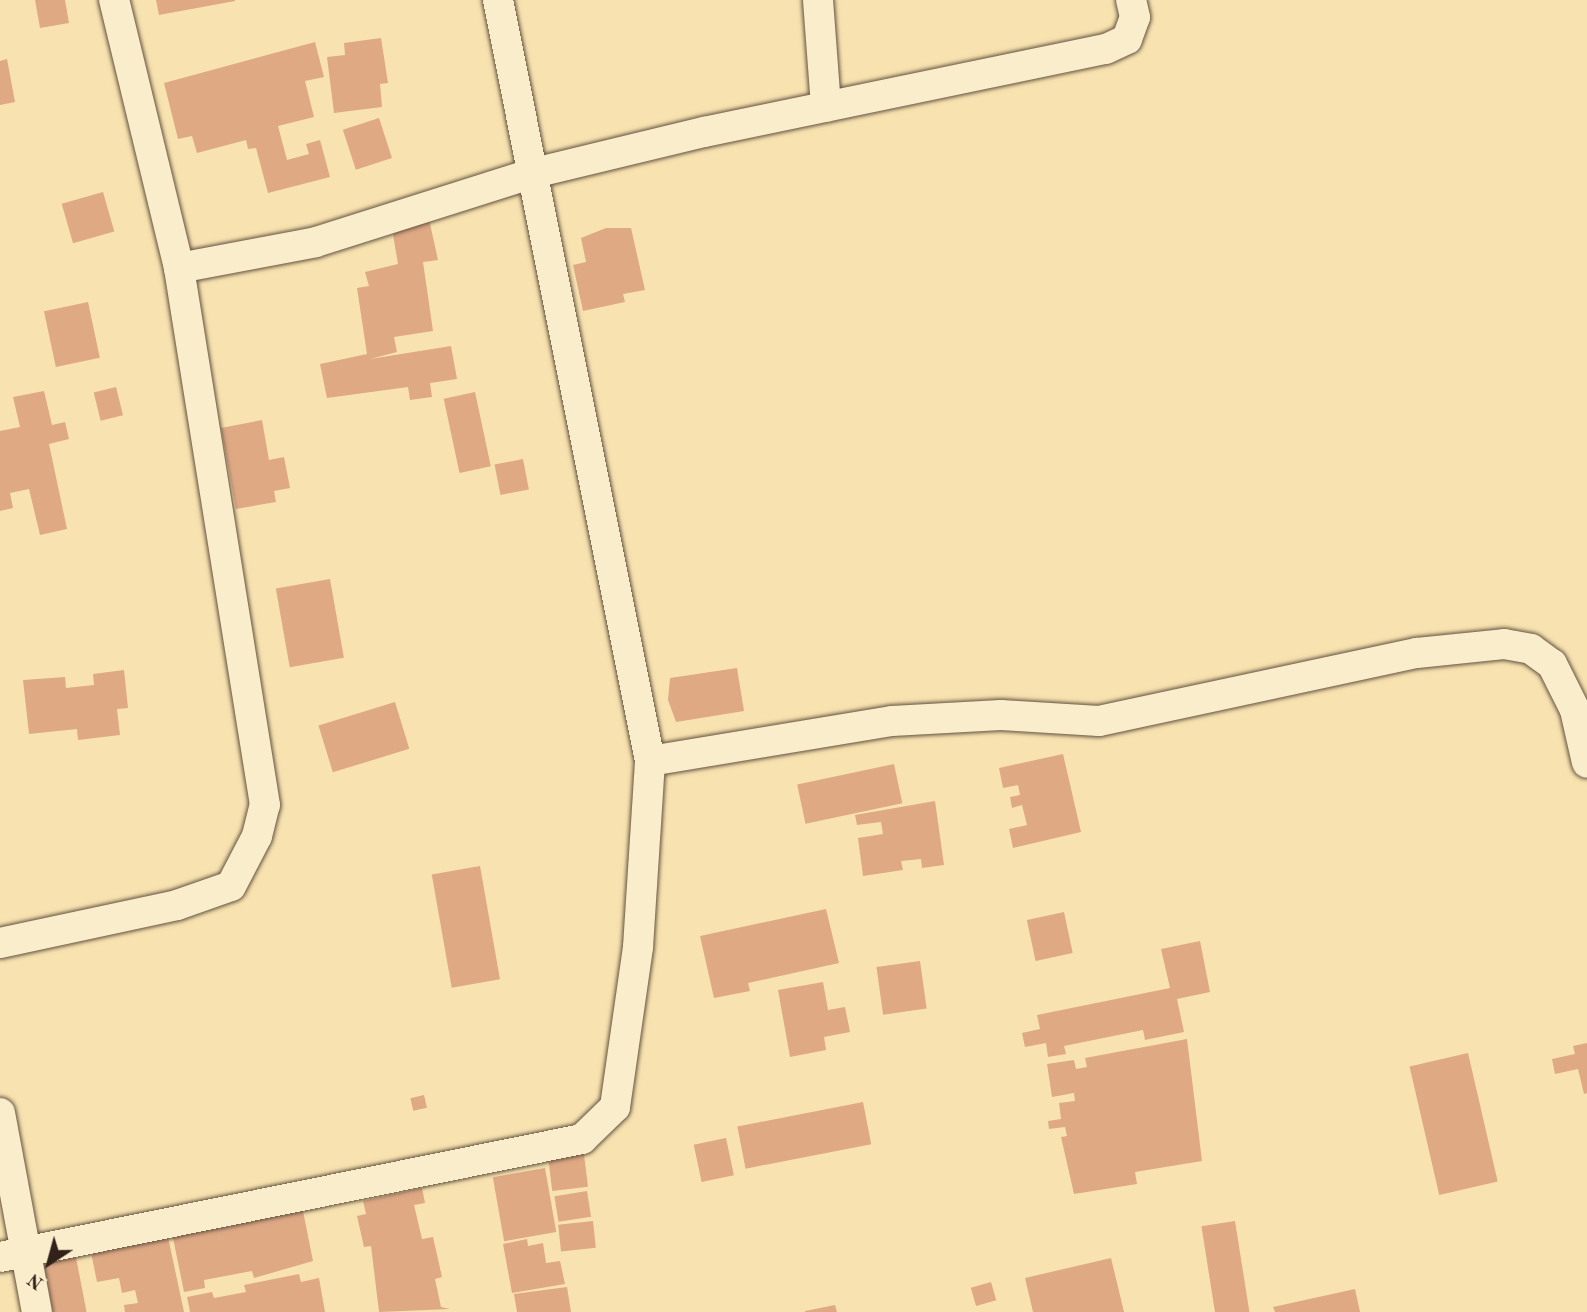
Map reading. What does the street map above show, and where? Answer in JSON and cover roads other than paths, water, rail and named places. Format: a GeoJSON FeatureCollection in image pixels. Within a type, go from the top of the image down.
{"type":"FeatureCollection","features":[{"type":"Feature","properties":{"kind":"street"},"geometry":{"type":"LineString","coordinates":[[0,943],[177,905],[231,886],[257,836],[265,805],[179,268],[114,0]]}},
{"type":"Feature","properties":{"kind":"street"},"geometry":{"type":"LineString","coordinates":[[13,1254],[582,1139],[605,1122],[621,1092],[638,947],[650,761],[498,0]]}},
{"type":"Feature","properties":{"kind":"street"},"geometry":{"type":"LineString","coordinates":[[818,0],[826,107]]}},
{"type":"Feature","properties":{"kind":"street"},"geometry":{"type":"LineString","coordinates":[[179,268],[316,242],[534,173],[826,107],[1106,49],[1127,39],[1135,17],[1131,0]]}},
{"type":"Feature","properties":{"kind":"street"},"geometry":{"type":"LineString","coordinates":[[650,761],[892,721],[1001,715],[1099,721],[1418,653],[1504,644],[1531,649],[1552,664],[1575,710],[1587,763]]}},
{"type":"Feature","properties":{"kind":"street"},"geometry":{"type":"LineString","coordinates":[[0,1113],[13,1254],[37,1312]]}}]}
